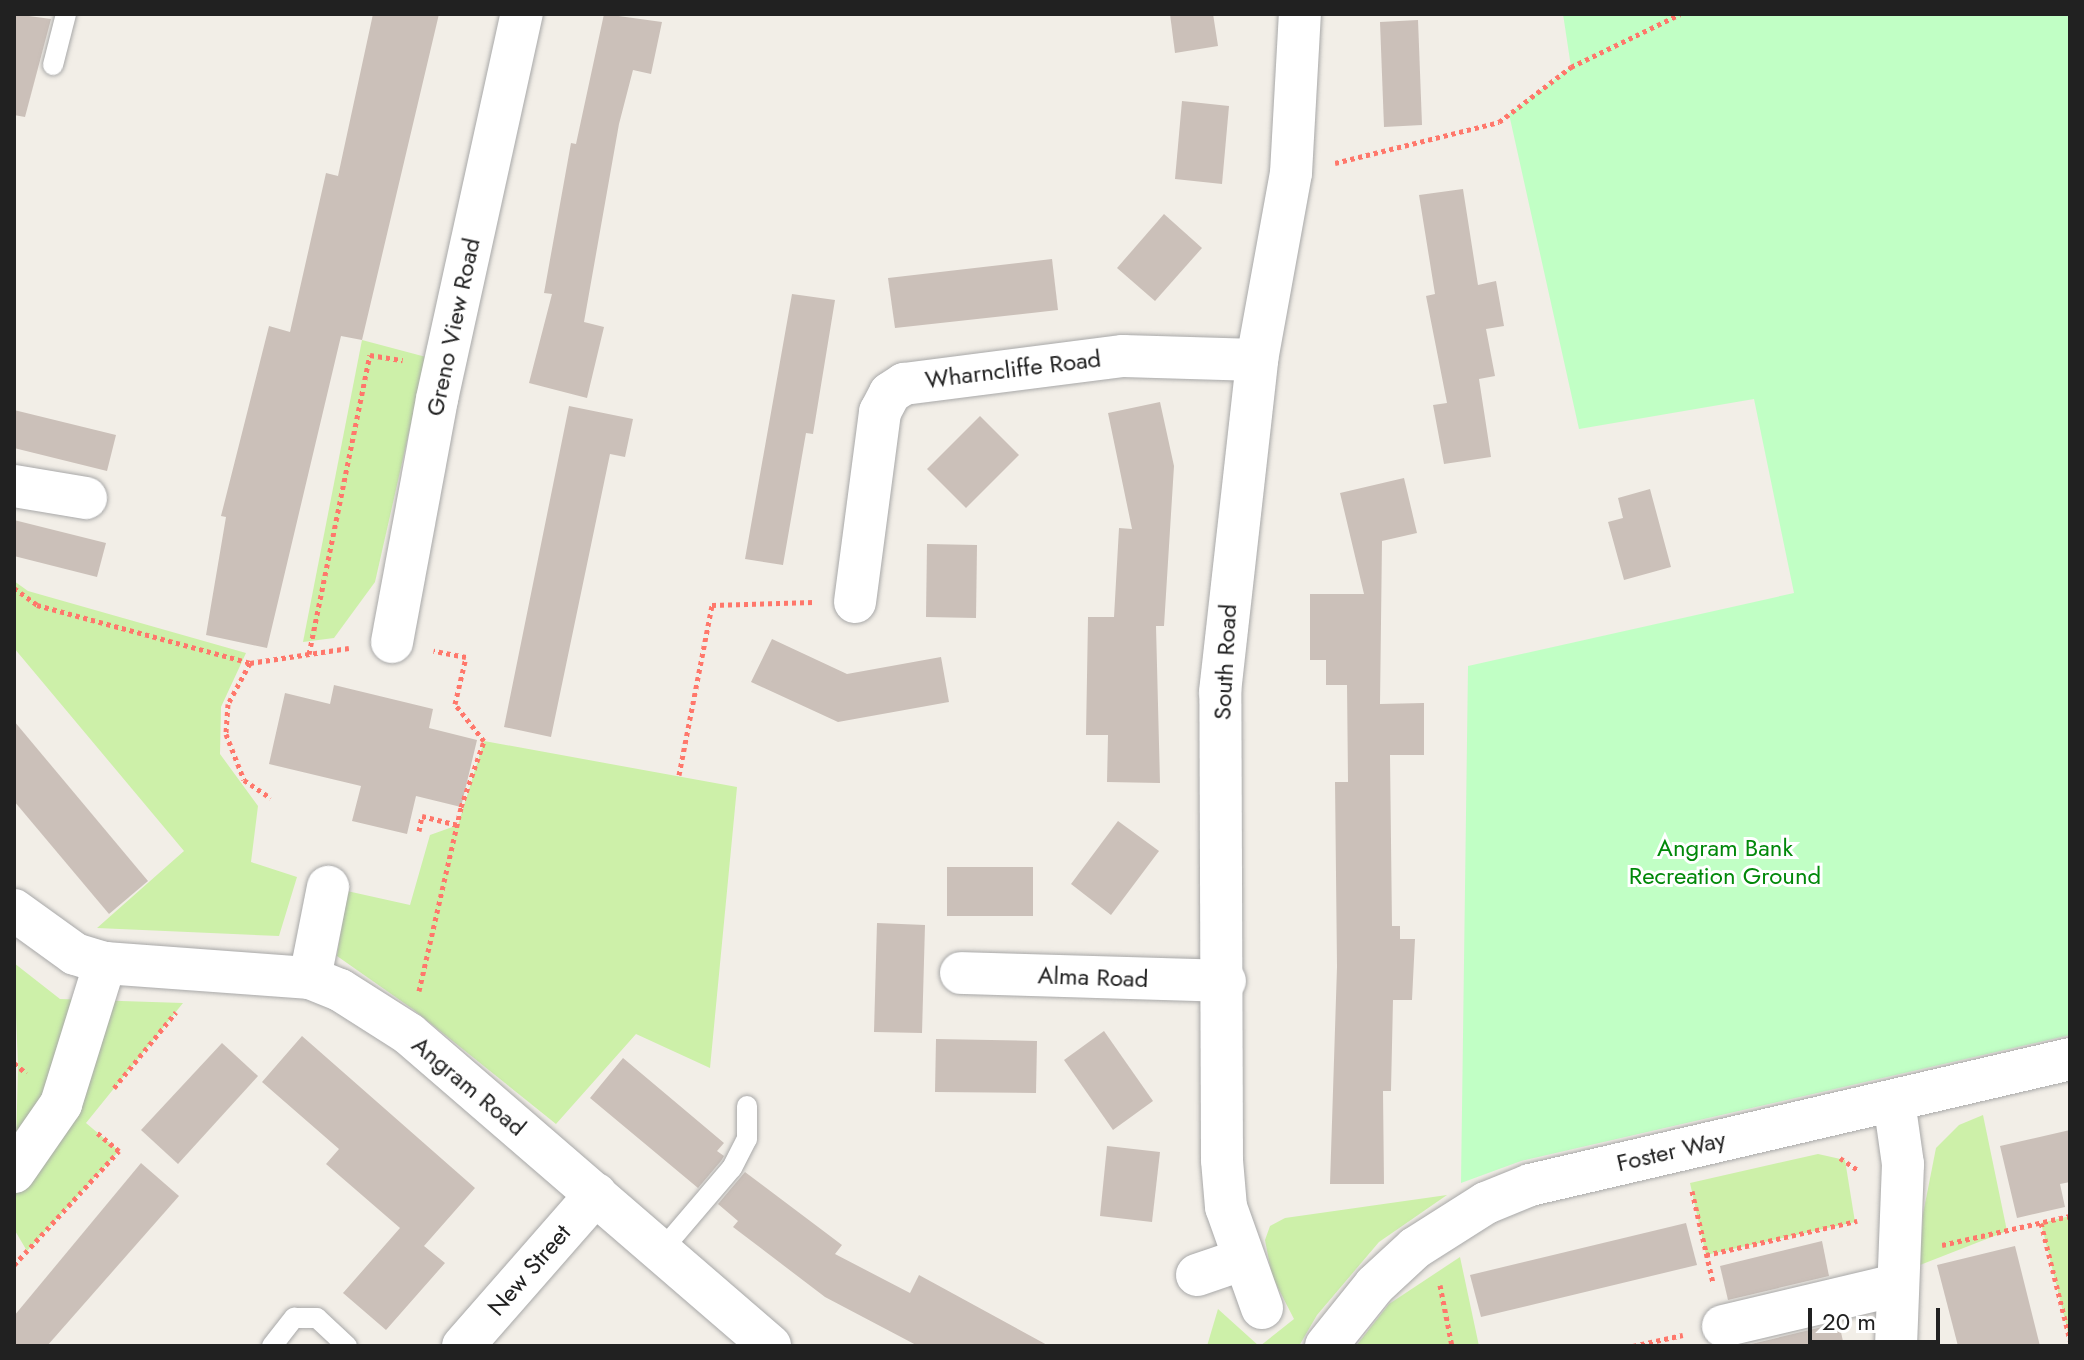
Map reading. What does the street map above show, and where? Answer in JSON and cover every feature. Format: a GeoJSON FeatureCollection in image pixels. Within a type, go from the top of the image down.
{"type":"FeatureCollection","features":[{"type":"Feature","properties":{"kind":"street","name":"Greno View Road"},"geometry":{"type":"LineString","coordinates":[[392,642],[444,366],[522,14]]}},
{"type":"Feature","properties":{"kind":"street","name":"South Road"},"geometry":{"type":"LineString","coordinates":[[1262,1308],[1241,1260],[1226,1207],[1222,1160],[1225,981],[1220,692],[1257,360],[1291,173],[1300,14]]}},
{"type":"Feature","properties":{"kind":"street","name":"Wharncliffe Road"},"geometry":{"type":"LineString","coordinates":[[855,602],[880,412],[890,393],[904,384],[1123,356],[1257,360]]}},
{"type":"Feature","properties":{"kind":"street"},"geometry":{"type":"LineString","coordinates":[[14,486],[86,498]]}},
{"type":"Feature","properties":{"kind":"street"},"geometry":{"type":"LineString","coordinates":[[310,978],[328,887]]}},
{"type":"Feature","properties":{"kind":"street","name":"Angram Road"},"geometry":{"type":"LineString","coordinates":[[14,910],[75,954],[105,963],[310,978],[340,990],[409,1034],[770,1346]]}},
{"type":"Feature","properties":{"kind":"street"},"geometry":{"type":"LineString","coordinates":[[14,1172],[61,1104],[105,963]]}},
{"type":"Feature","properties":{"kind":"street","name":"Alma Road"},"geometry":{"type":"LineString","coordinates":[[961,973],[1225,981]]}},
{"type":"Feature","properties":{"kind":"street","name":"Foster Way"},"geometry":{"type":"LineString","coordinates":[[1326,1346],[1375,1285],[1415,1248],[1486,1203],[1565,1175],[2070,1059]]}},
{"type":"Feature","properties":{"kind":"street"},"geometry":{"type":"LineString","coordinates":[[1894,1101],[1903,1164],[1896,1346]]}},
{"type":"Feature","properties":{"kind":"street","name":"New Street"},"geometry":{"type":"LineString","coordinates":[[463,1346],[596,1194]]}},
{"type":"Feature","properties":{"kind":"street"},"geometry":{"type":"LineString","coordinates":[[1197,1275],[1241,1260]]}},
{"type":"Feature","properties":{"kind":"street"},"geometry":{"type":"LineString","coordinates":[[1723,1326],[1898,1270]]}},
{"type":"Feature","properties":{"kind":"lane"},"geometry":{"type":"LineString","coordinates":[[53,65],[66,14]]}},
{"type":"Feature","properties":{"kind":"lane"},"geometry":{"type":"LineString","coordinates":[[661,1251],[732,1168],[747,1139],[747,1106]]}},
{"type":"Feature","properties":{"kind":"lane"},"geometry":{"type":"LineString","coordinates":[[272,1346],[294,1318],[317,1318],[347,1346]]}},
{"type":"Feature","properties":{"kind":"path"},"geometry":{"type":"LineString","coordinates":[[1291,173],[1499,122],[1571,67],[1680,14]]}},
{"type":"Feature","properties":{"kind":"path"},"geometry":{"type":"LineString","coordinates":[[309,654],[370,355],[444,366]]}},
{"type":"Feature","properties":{"kind":"path"},"geometry":{"type":"LineString","coordinates":[[14,588],[37,605],[250,663],[392,642],[466,657],[455,704],[484,741],[458,825],[409,1034]]}},
{"type":"Feature","properties":{"kind":"path"},"geometry":{"type":"LineString","coordinates":[[679,775],[712,605],[855,602]]}},
{"type":"Feature","properties":{"kind":"path"},"geometry":{"type":"LineString","coordinates":[[250,663],[228,704],[226,734],[244,780],[271,798]]}},
{"type":"Feature","properties":{"kind":"path"},"geometry":{"type":"LineString","coordinates":[[419,831],[422,816],[458,825]]}},
{"type":"Feature","properties":{"kind":"path"},"geometry":{"type":"LineString","coordinates":[[105,1099],[211,969]]}},
{"type":"Feature","properties":{"kind":"path"},"geometry":{"type":"LineString","coordinates":[[14,1265],[119,1151],[85,1123]]}},
{"type":"Feature","properties":{"kind":"path"},"geometry":{"type":"LineString","coordinates":[[1831,1154],[1864,1176]]}},
{"type":"Feature","properties":{"kind":"path"},"geometry":{"type":"LineString","coordinates":[[1690,1183],[1723,1326]]}},
{"type":"Feature","properties":{"kind":"path"},"geometry":{"type":"LineString","coordinates":[[1706,1255],[1901,1210]]}},
{"type":"Feature","properties":{"kind":"path"},"geometry":{"type":"LineString","coordinates":[[1898,1270],[2070,1216]]}},
{"type":"Feature","properties":{"kind":"path"},"geometry":{"type":"LineString","coordinates":[[2041,1223],[2070,1340]]}},
{"type":"Feature","properties":{"kind":"path"},"geometry":{"type":"LineString","coordinates":[[1427,1285],[1438,1276],[1452,1346]]}},
{"type":"Feature","properties":{"kind":"green space","name":"Angram Bank Recreation Ground"},"geometry":{"type":"Polygon","coordinates":[[[1563,14],[2070,14],[2070,1035],[1521,1161],[1461,1183],[1468,666],[1794,593],[1754,399],[1579,429],[1509,114],[1571,67],[1563,14]]]}},
{"type":"Feature","properties":{"kind":"green space"},"geometry":{"type":"Polygon","coordinates":[[[362,340],[426,357],[375,582],[334,638],[303,642],[362,340]]]}},
{"type":"Feature","properties":{"kind":"green space"},"geometry":{"type":"Polygon","coordinates":[[[14,581],[28,591],[246,653],[221,707],[220,754],[258,806],[251,862],[297,877],[279,936],[97,928],[184,851],[14,648],[14,581]]]}},
{"type":"Feature","properties":{"kind":"green space"},"geometry":{"type":"Polygon","coordinates":[[[484,741],[737,787],[710,1068],[636,1034],[556,1124],[414,1010],[337,956],[347,891],[410,905],[430,835],[458,825],[484,741]]]}},
{"type":"Feature","properties":{"kind":"green space"},"geometry":{"type":"Polygon","coordinates":[[[14,963],[60,999],[183,1003],[86,1123],[119,1151],[27,1251],[14,1229],[18,1066],[14,963]]]}},
{"type":"Feature","properties":{"kind":"green space"},"geometry":{"type":"Polygon","coordinates":[[[1983,1115],[2007,1231],[1920,1265],[1923,1214],[1936,1148],[1959,1125],[1983,1115]]]}},
{"type":"Feature","properties":{"kind":"green space"},"geometry":{"type":"Polygon","coordinates":[[[1818,1154],[1845,1160],[1855,1222],[1706,1255],[1690,1183],[1818,1154]]]}},
{"type":"Feature","properties":{"kind":"green space"},"geometry":{"type":"Polygon","coordinates":[[[1447,1195],[1379,1242],[1317,1315],[1299,1346],[1260,1346],[1294,1319],[1272,1276],[1265,1240],[1270,1226],[1285,1218],[1447,1195]]]}},
{"type":"Feature","properties":{"kind":"green space"},"geometry":{"type":"Polygon","coordinates":[[[2070,1216],[2070,1340],[2041,1223],[2070,1216]]]}},
{"type":"Feature","properties":{"kind":"green space"},"geometry":{"type":"Polygon","coordinates":[[[1460,1257],[1479,1346],[1356,1346],[1389,1304],[1460,1257]]]}},
{"type":"Feature","properties":{"kind":"green space"},"geometry":{"type":"Polygon","coordinates":[[[1218,1309],[1259,1346],[1207,1346],[1218,1309]]]}},
{"type":"Feature","properties":{"kind":"building"},"geometry":{"type":"Polygon","coordinates":[[[14,14],[51,19],[25,117],[14,115],[14,14]]]}},
{"type":"Feature","properties":{"kind":"building"},"geometry":{"type":"Polygon","coordinates":[[[373,14],[439,14],[362,340],[341,336],[267,648],[206,635],[226,517],[221,516],[269,326],[290,332],[326,173],[338,176],[373,14]]]}},
{"type":"Feature","properties":{"kind":"building"},"geometry":{"type":"Polygon","coordinates":[[[604,14],[662,22],[651,74],[633,70],[619,124],[584,322],[604,327],[587,398],[529,383],[552,294],[544,293],[571,143],[576,144],[604,14]]]}},
{"type":"Feature","properties":{"kind":"building"},"geometry":{"type":"Polygon","coordinates":[[[1170,14],[1213,14],[1218,46],[1175,53],[1170,14]]]}},
{"type":"Feature","properties":{"kind":"building"},"geometry":{"type":"Polygon","coordinates":[[[1418,20],[1422,125],[1384,127],[1380,22],[1418,20]]]}},
{"type":"Feature","properties":{"kind":"building"},"geometry":{"type":"Polygon","coordinates":[[[1182,101],[1229,106],[1222,184],[1175,179],[1182,101]]]}},
{"type":"Feature","properties":{"kind":"building"},"geometry":{"type":"Polygon","coordinates":[[[1463,189],[1478,285],[1496,281],[1504,326],[1486,329],[1495,376],[1479,379],[1491,457],[1444,464],[1433,405],[1447,403],[1426,296],[1435,294],[1419,195],[1463,189]]]}},
{"type":"Feature","properties":{"kind":"building"},"geometry":{"type":"Polygon","coordinates":[[[1164,214],[1202,248],[1155,301],[1117,268],[1164,214]]]}},
{"type":"Feature","properties":{"kind":"building"},"geometry":{"type":"Polygon","coordinates":[[[1052,259],[1058,310],[895,328],[888,278],[1052,259]]]}},
{"type":"Feature","properties":{"kind":"building"},"geometry":{"type":"Polygon","coordinates":[[[792,294],[835,300],[813,434],[806,433],[783,565],[745,559],[792,294]]]}},
{"type":"Feature","properties":{"kind":"building"},"geometry":{"type":"Polygon","coordinates":[[[1160,402],[1174,466],[1164,626],[1156,626],[1160,783],[1107,782],[1108,735],[1086,735],[1088,617],[1114,617],[1119,528],[1132,529],[1108,413],[1160,402]]]}},
{"type":"Feature","properties":{"kind":"building"},"geometry":{"type":"Polygon","coordinates":[[[569,406],[633,419],[625,457],[610,454],[551,737],[504,727],[569,406]]]}},
{"type":"Feature","properties":{"kind":"building"},"geometry":{"type":"Polygon","coordinates":[[[14,410],[116,435],[107,471],[14,448],[14,410]]]}},
{"type":"Feature","properties":{"kind":"building"},"geometry":{"type":"Polygon","coordinates":[[[980,416],[1019,455],[966,508],[927,469],[980,416]]]}},
{"type":"Feature","properties":{"kind":"building"},"geometry":{"type":"Polygon","coordinates":[[[1404,478],[1417,533],[1382,541],[1380,704],[1424,703],[1424,755],[1390,755],[1392,926],[1400,926],[1400,939],[1415,939],[1412,1000],[1393,1000],[1391,1091],[1383,1091],[1384,1184],[1330,1184],[1337,967],[1335,782],[1348,782],[1347,685],[1326,685],[1326,660],[1310,660],[1310,594],[1364,594],[1340,493],[1404,478]]]}},
{"type":"Feature","properties":{"kind":"building"},"geometry":{"type":"Polygon","coordinates":[[[1650,489],[1671,567],[1624,580],[1608,522],[1623,518],[1618,498],[1650,489]]]}},
{"type":"Feature","properties":{"kind":"building"},"geometry":{"type":"Polygon","coordinates":[[[14,520],[106,543],[97,577],[14,556],[14,520]]]}},
{"type":"Feature","properties":{"kind":"building"},"geometry":{"type":"Polygon","coordinates":[[[927,544],[977,545],[976,618],[926,617],[927,544]]]}},
{"type":"Feature","properties":{"kind":"building"},"geometry":{"type":"Polygon","coordinates":[[[772,639],[847,674],[941,657],[949,702],[838,722],[751,682],[772,639]]]}},
{"type":"Feature","properties":{"kind":"building"},"geometry":{"type":"Polygon","coordinates":[[[334,685],[433,709],[429,728],[477,740],[461,807],[416,796],[407,834],[352,821],[361,786],[269,764],[285,693],[330,704],[334,685]]]}},
{"type":"Feature","properties":{"kind":"building"},"geometry":{"type":"Polygon","coordinates":[[[14,721],[148,881],[109,914],[14,801],[14,721]]]}},
{"type":"Feature","properties":{"kind":"building"},"geometry":{"type":"Polygon","coordinates":[[[1118,821],[1159,851],[1111,915],[1071,884],[1118,821]]]}},
{"type":"Feature","properties":{"kind":"building"},"geometry":{"type":"Polygon","coordinates":[[[947,867],[1033,867],[1033,916],[947,916],[947,867]]]}},
{"type":"Feature","properties":{"kind":"building"},"geometry":{"type":"Polygon","coordinates":[[[877,923],[925,925],[922,1033],[874,1032],[877,923]]]}},
{"type":"Feature","properties":{"kind":"building"},"geometry":{"type":"Polygon","coordinates":[[[1104,1031],[1153,1101],[1113,1130],[1064,1060],[1104,1031]]]}},
{"type":"Feature","properties":{"kind":"building"},"geometry":{"type":"Polygon","coordinates":[[[302,1036],[475,1188],[424,1246],[445,1263],[386,1330],[343,1293],[400,1228],[326,1164],[339,1149],[262,1082],[302,1036]]]}},
{"type":"Feature","properties":{"kind":"building"},"geometry":{"type":"Polygon","coordinates":[[[936,1039],[1037,1041],[1036,1093],[935,1092],[936,1039]]]}},
{"type":"Feature","properties":{"kind":"building"},"geometry":{"type":"Polygon","coordinates":[[[222,1043],[258,1076],[178,1164],[141,1130],[222,1043]]]}},
{"type":"Feature","properties":{"kind":"building"},"geometry":{"type":"Polygon","coordinates":[[[623,1058],[724,1143],[717,1151],[724,1156],[698,1188],[590,1098],[623,1058]]]}},
{"type":"Feature","properties":{"kind":"building"},"geometry":{"type":"Polygon","coordinates":[[[2070,1130],[2070,1182],[2060,1184],[2065,1207],[2017,1218],[2000,1146],[2070,1130]]]}},
{"type":"Feature","properties":{"kind":"building"},"geometry":{"type":"Polygon","coordinates":[[[1107,1146],[1160,1152],[1152,1222],[1100,1216],[1107,1146]]]}},
{"type":"Feature","properties":{"kind":"building"},"geometry":{"type":"Polygon","coordinates":[[[141,1163],[179,1196],[47,1346],[14,1346],[14,1316],[141,1163]]]}},
{"type":"Feature","properties":{"kind":"building"},"geometry":{"type":"Polygon","coordinates":[[[745,1172],[842,1245],[835,1254],[910,1293],[919,1275],[1049,1346],[918,1346],[825,1297],[733,1227],[738,1221],[718,1204],[745,1172]]]}},
{"type":"Feature","properties":{"kind":"building"},"geometry":{"type":"Polygon","coordinates":[[[1686,1223],[1697,1265],[1481,1317],[1470,1275],[1686,1223]]]}},
{"type":"Feature","properties":{"kind":"building"},"geometry":{"type":"Polygon","coordinates":[[[1822,1241],[1829,1276],[1728,1300],[1720,1266],[1822,1241]]]}},
{"type":"Feature","properties":{"kind":"building"},"geometry":{"type":"Polygon","coordinates":[[[2015,1246],[2040,1346],[1958,1346],[1937,1265],[2015,1246]]]}},
{"type":"Feature","properties":{"kind":"building"},"geometry":{"type":"Polygon","coordinates":[[[1839,1323],[1844,1346],[1743,1346],[1839,1323]]]}}]}
